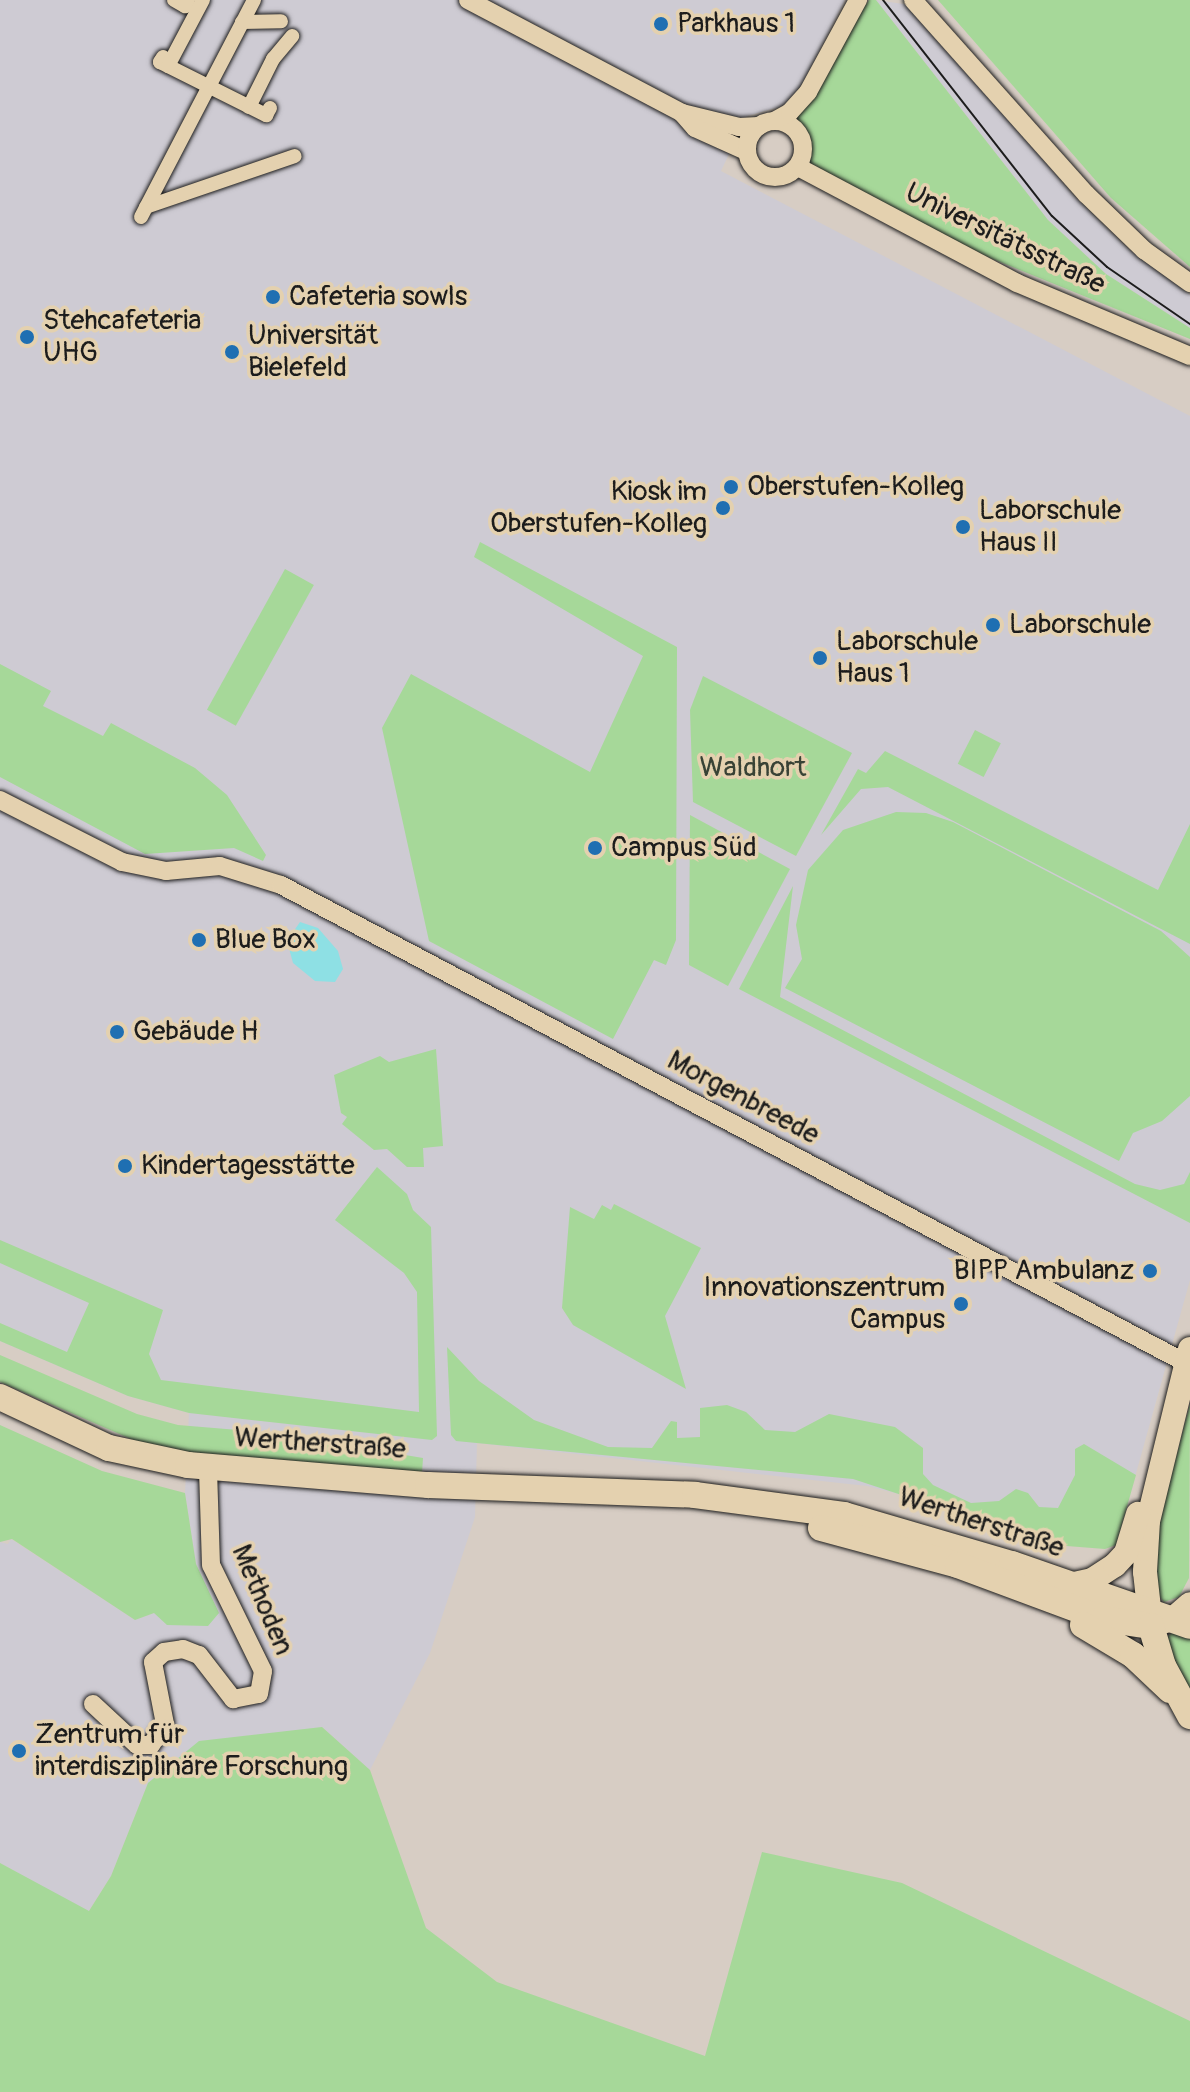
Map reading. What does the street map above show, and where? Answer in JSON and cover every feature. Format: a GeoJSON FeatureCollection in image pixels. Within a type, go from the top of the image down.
{"type":"FeatureCollection","features":[{"type":"Feature","properties":{"kind":"main road","name":"Wertherstraße"},"geometry":{"type":"LineString","coordinates":[[0,1397],[109,1448],[208,1468],[648,1496],[747,1499],[844,1515],[1171,1617]]}},
{"type":"Feature","properties":{"kind":"main road","name":"Wertherstraße"},"geometry":{"type":"LineString","coordinates":[[648,1496],[800,1523],[958,1565],[1103,1619],[1171,1617]]}},
{"type":"Feature","properties":{"kind":"main road","name":"Wertherstraße"},"geometry":{"type":"LineString","coordinates":[[910,1553],[1098,1632],[1184,1707]]}},
{"type":"Feature","properties":{"kind":"main road","name":"Wertherstraße"},"geometry":{"type":"LineString","coordinates":[[1171,1617],[1184,1707]]}},
{"type":"Feature","properties":{"kind":"street"},"geometry":{"type":"LineString","coordinates":[[203,0],[165,61],[266,115],[270,108]]}},
{"type":"Feature","properties":{"kind":"street"},"geometry":{"type":"LineString","coordinates":[[254,0],[143,212],[295,156]]}},
{"type":"Feature","properties":{"kind":"street"},"geometry":{"type":"LineString","coordinates":[[468,0],[682,113],[739,127],[766,123],[801,136],[803,157],[798,167],[784,177],[766,177],[752,167],[746,151],[695,128],[682,113]]}},
{"type":"Feature","properties":{"kind":"street"},"geometry":{"type":"LineString","coordinates":[[746,151],[766,123],[808,92],[858,0]]}},
{"type":"Feature","properties":{"kind":"street","name":"Universitätsstraße"},"geometry":{"type":"LineString","coordinates":[[913,0],[938,23],[1086,194],[1144,250],[1190,283]]}},
{"type":"Feature","properties":{"kind":"street","name":"Universitätsstraße"},"geometry":{"type":"LineString","coordinates":[[925,0],[938,23]]}},
{"type":"Feature","properties":{"kind":"street"},"geometry":{"type":"LineString","coordinates":[[177,30],[182,2]]}},
{"type":"Feature","properties":{"kind":"street"},"geometry":{"type":"LineString","coordinates":[[242,22],[281,21]]}},
{"type":"Feature","properties":{"kind":"street"},"geometry":{"type":"LineString","coordinates":[[249,107],[273,59],[292,36]]}},
{"type":"Feature","properties":{"kind":"street","name":"Universitätsstraße"},"geometry":{"type":"LineString","coordinates":[[798,167],[1017,283],[1190,356]]}},
{"type":"Feature","properties":{"kind":"street","name":"Morgenbreede"},"geometry":{"type":"LineString","coordinates":[[0,800],[122,862],[166,871],[220,866],[275,882],[1189,1359]]}},
{"type":"Feature","properties":{"kind":"street"},"geometry":{"type":"LineString","coordinates":[[1171,1617],[1147,1537],[1159,1474],[1189,1359]]}},
{"type":"Feature","properties":{"kind":"street","name":"Methoden"},"geometry":{"type":"LineString","coordinates":[[93,1704],[137,1745],[151,1745],[165,1724],[153,1662],[164,1652],[183,1649],[199,1655],[233,1699],[241,1702],[259,1694],[263,1671],[211,1565],[208,1468]]}},
{"type":"Feature","properties":{"kind":"street"},"geometry":{"type":"LineString","coordinates":[[1070,1585],[1104,1573],[1126,1553],[1147,1485],[1159,1474]]}},
{"type":"Feature","properties":{"kind":"shaded area","name":"Campus Süd"},"geometry":{"type":"Polygon","coordinates":[[[0,0],[845,0],[796,96],[783,106],[747,116],[721,171],[1190,416],[1190,1280],[1116,1545],[1054,1545],[986,1516],[867,1486],[477,1443],[475,1517],[430,1653],[370,1770],[322,1727],[148,1783],[111,1876],[88,1912],[0,1863],[0,1542],[8,1544],[11,1539],[135,1620],[154,1613],[219,1613],[196,1564],[185,1493],[189,1413],[128,1396],[0,1341],[0,0]]]}},
{"type":"Feature","properties":{"kind":"shaded area"},"geometry":{"type":"Polygon","coordinates":[[[876,0],[910,5],[1074,196],[1127,248],[1190,295],[1190,328],[1106,274],[1048,220],[876,0]]]}},
{"type":"Feature","properties":{"kind":"green space"},"geometry":{"type":"Polygon","coordinates":[[[869,0],[876,0],[1048,220],[1106,274],[1190,328],[1190,339],[990,258],[808,168],[811,139],[794,116],[869,0]]]}},
{"type":"Feature","properties":{"kind":"green space"},"geometry":{"type":"Polygon","coordinates":[[[938,0],[1190,0],[1190,267],[1111,198],[938,0]]]}},
{"type":"Feature","properties":{"kind":"green space"},"geometry":{"type":"Polygon","coordinates":[[[480,542],[677,647],[676,940],[666,965],[654,960],[613,1039],[429,941],[382,728],[411,674],[590,772],[643,656],[474,557],[480,542]]]}},
{"type":"Feature","properties":{"kind":"green space"},"geometry":{"type":"Polygon","coordinates":[[[285,569],[314,585],[236,726],[207,710],[285,569]]]}},
{"type":"Feature","properties":{"kind":"green space"},"geometry":{"type":"Polygon","coordinates":[[[0,664],[51,691],[43,706],[103,736],[111,723],[195,768],[227,795],[266,855],[263,861],[234,848],[145,854],[0,777],[0,664]]]}},
{"type":"Feature","properties":{"kind":"green space","name":"Waldhort"},"geometry":{"type":"Polygon","coordinates":[[[703,676],[852,753],[796,856],[693,802],[690,710],[703,676]]]}},
{"type":"Feature","properties":{"kind":"green space"},"geometry":{"type":"Polygon","coordinates":[[[975,730],[1001,743],[984,777],[958,764],[975,730]]]}},
{"type":"Feature","properties":{"kind":"green space"},"geometry":{"type":"Polygon","coordinates":[[[885,751],[1158,890],[1190,824],[1190,944],[888,787],[861,789],[821,835],[858,769],[866,773],[885,751]]]}},
{"type":"Feature","properties":{"kind":"green space"},"geometry":{"type":"Polygon","coordinates":[[[896,812],[926,813],[953,822],[1161,931],[1190,957],[1190,1096],[1162,1121],[1133,1133],[1119,1161],[785,988],[802,959],[796,925],[808,870],[843,830],[896,812]]]}},
{"type":"Feature","properties":{"kind":"green space"},"geometry":{"type":"Polygon","coordinates":[[[690,815],[790,869],[728,986],[689,965],[690,815]]]}},
{"type":"Feature","properties":{"kind":"green space"},"geometry":{"type":"Polygon","coordinates":[[[793,886],[780,997],[1135,1184],[1160,1190],[1184,1184],[1190,1172],[1190,1223],[739,989],[793,886]]]}},
{"type":"Feature","properties":{"kind":"green space"},"geometry":{"type":"Polygon","coordinates":[[[436,1049],[443,1146],[423,1148],[424,1167],[407,1167],[387,1149],[374,1150],[342,1124],[347,1117],[341,1113],[334,1075],[380,1056],[389,1062],[436,1049]]]}},
{"type":"Feature","properties":{"kind":"green space"},"geometry":{"type":"Polygon","coordinates":[[[377,1167],[407,1194],[413,1210],[431,1227],[437,1436],[432,1440],[189,1413],[128,1396],[0,1341],[0,1323],[67,1352],[89,1303],[0,1263],[0,1240],[163,1310],[149,1354],[161,1380],[419,1412],[417,1292],[404,1273],[335,1220],[377,1167]]]}},
{"type":"Feature","properties":{"kind":"green space"},"geometry":{"type":"Polygon","coordinates":[[[614,1204],[701,1248],[665,1316],[686,1389],[573,1325],[562,1308],[570,1207],[594,1219],[602,1205],[611,1210],[614,1204]]]}},
{"type":"Feature","properties":{"kind":"green space"},"geometry":{"type":"Polygon","coordinates":[[[447,1347],[479,1381],[534,1420],[608,1447],[652,1448],[671,1421],[677,1422],[677,1438],[700,1437],[700,1408],[727,1405],[746,1412],[765,1430],[795,1432],[829,1414],[895,1427],[923,1448],[923,1474],[933,1485],[971,1503],[999,1501],[1016,1489],[1028,1493],[1039,1507],[1058,1508],[1075,1475],[1075,1449],[1084,1444],[1136,1475],[1116,1545],[1105,1549],[1054,1545],[986,1516],[941,1508],[853,1479],[456,1441],[451,1435],[447,1347]]]}},
{"type":"Feature","properties":{"kind":"green space"},"geometry":{"type":"Polygon","coordinates":[[[0,1355],[137,1414],[178,1425],[273,1433],[423,1458],[422,1473],[187,1453],[140,1443],[0,1382],[0,1355]]]}},
{"type":"Feature","properties":{"kind":"green space"},"geometry":{"type":"Polygon","coordinates":[[[1190,1404],[1189,1578],[1179,1597],[1164,1602],[1155,1591],[1158,1526],[1190,1404]]]}},
{"type":"Feature","properties":{"kind":"green space"},"geometry":{"type":"Polygon","coordinates":[[[0,1425],[102,1471],[185,1493],[196,1564],[219,1613],[208,1626],[167,1625],[154,1613],[135,1620],[12,1539],[0,1542],[0,1425]]]}},
{"type":"Feature","properties":{"kind":"green space"},"geometry":{"type":"Polygon","coordinates":[[[1173,1632],[1190,1635],[1190,1697],[1173,1666],[1167,1637],[1173,1632]]]}},
{"type":"Feature","properties":{"kind":"green space"},"geometry":{"type":"Polygon","coordinates":[[[322,1727],[370,1770],[426,1928],[497,1982],[705,2056],[762,1852],[902,1883],[1190,2021],[1190,2092],[0,2092],[0,1863],[89,1911],[111,1876],[148,1783],[199,1741],[322,1727]]]}},
{"type":"Feature","properties":{"kind":"water"},"geometry":{"type":"Polygon","coordinates":[[[300,922],[318,928],[338,951],[343,969],[335,982],[315,981],[293,963],[287,941],[300,922]]]}},
{"type":"Feature","properties":{"kind":"tram line"},"geometry":{"type":"LineString","coordinates":[[883,0],[1052,216],[1107,267],[1190,324]]}},
{"type":"Feature","properties":{"kind":"place","name":"Parkhaus 1"},"geometry":{"type":"Point","coordinates":[661,24]}},
{"type":"Feature","properties":{"kind":"place","name":"Cafeteria sowls"},"geometry":{"type":"Point","coordinates":[273,297]}},
{"type":"Feature","properties":{"kind":"place","name":"Stehcafeteria UHG"},"geometry":{"type":"Point","coordinates":[27,337]}},
{"type":"Feature","properties":{"kind":"place","name":"Universität Bielefeld"},"geometry":{"type":"Point","coordinates":[232,352]}},
{"type":"Feature","properties":{"kind":"place","name":"Oberstufen-Kolleg"},"geometry":{"type":"Point","coordinates":[731,487]}},
{"type":"Feature","properties":{"kind":"place","name":"Kiosk im Oberstufen-Kolleg"},"geometry":{"type":"Point","coordinates":[723,508]}},
{"type":"Feature","properties":{"kind":"place","name":"Laborschule Haus II"},"geometry":{"type":"Point","coordinates":[963,527]}},
{"type":"Feature","properties":{"kind":"place","name":"Laborschule"},"geometry":{"type":"Point","coordinates":[993,625]}},
{"type":"Feature","properties":{"kind":"place","name":"Laborschule Haus 1"},"geometry":{"type":"Point","coordinates":[820,658]}},
{"type":"Feature","properties":{"kind":"place","name":"Campus Süd"},"geometry":{"type":"Point","coordinates":[595,848]}},
{"type":"Feature","properties":{"kind":"place","name":"Blue Box"},"geometry":{"type":"Point","coordinates":[199,940]}},
{"type":"Feature","properties":{"kind":"place","name":"Gebäude H"},"geometry":{"type":"Point","coordinates":[117,1032]}},
{"type":"Feature","properties":{"kind":"place","name":"Kindertagesstätte"},"geometry":{"type":"Point","coordinates":[125,1166]}},
{"type":"Feature","properties":{"kind":"place","name":"BIPP Ambulanz"},"geometry":{"type":"Point","coordinates":[1150,1271]}},
{"type":"Feature","properties":{"kind":"place","name":"Innovationszentrum Campus"},"geometry":{"type":"Point","coordinates":[961,1304]}},
{"type":"Feature","properties":{"kind":"place","name":"Zentrum für interdisziplinäre Forschung"},"geometry":{"type":"Point","coordinates":[19,1751]}}]}
